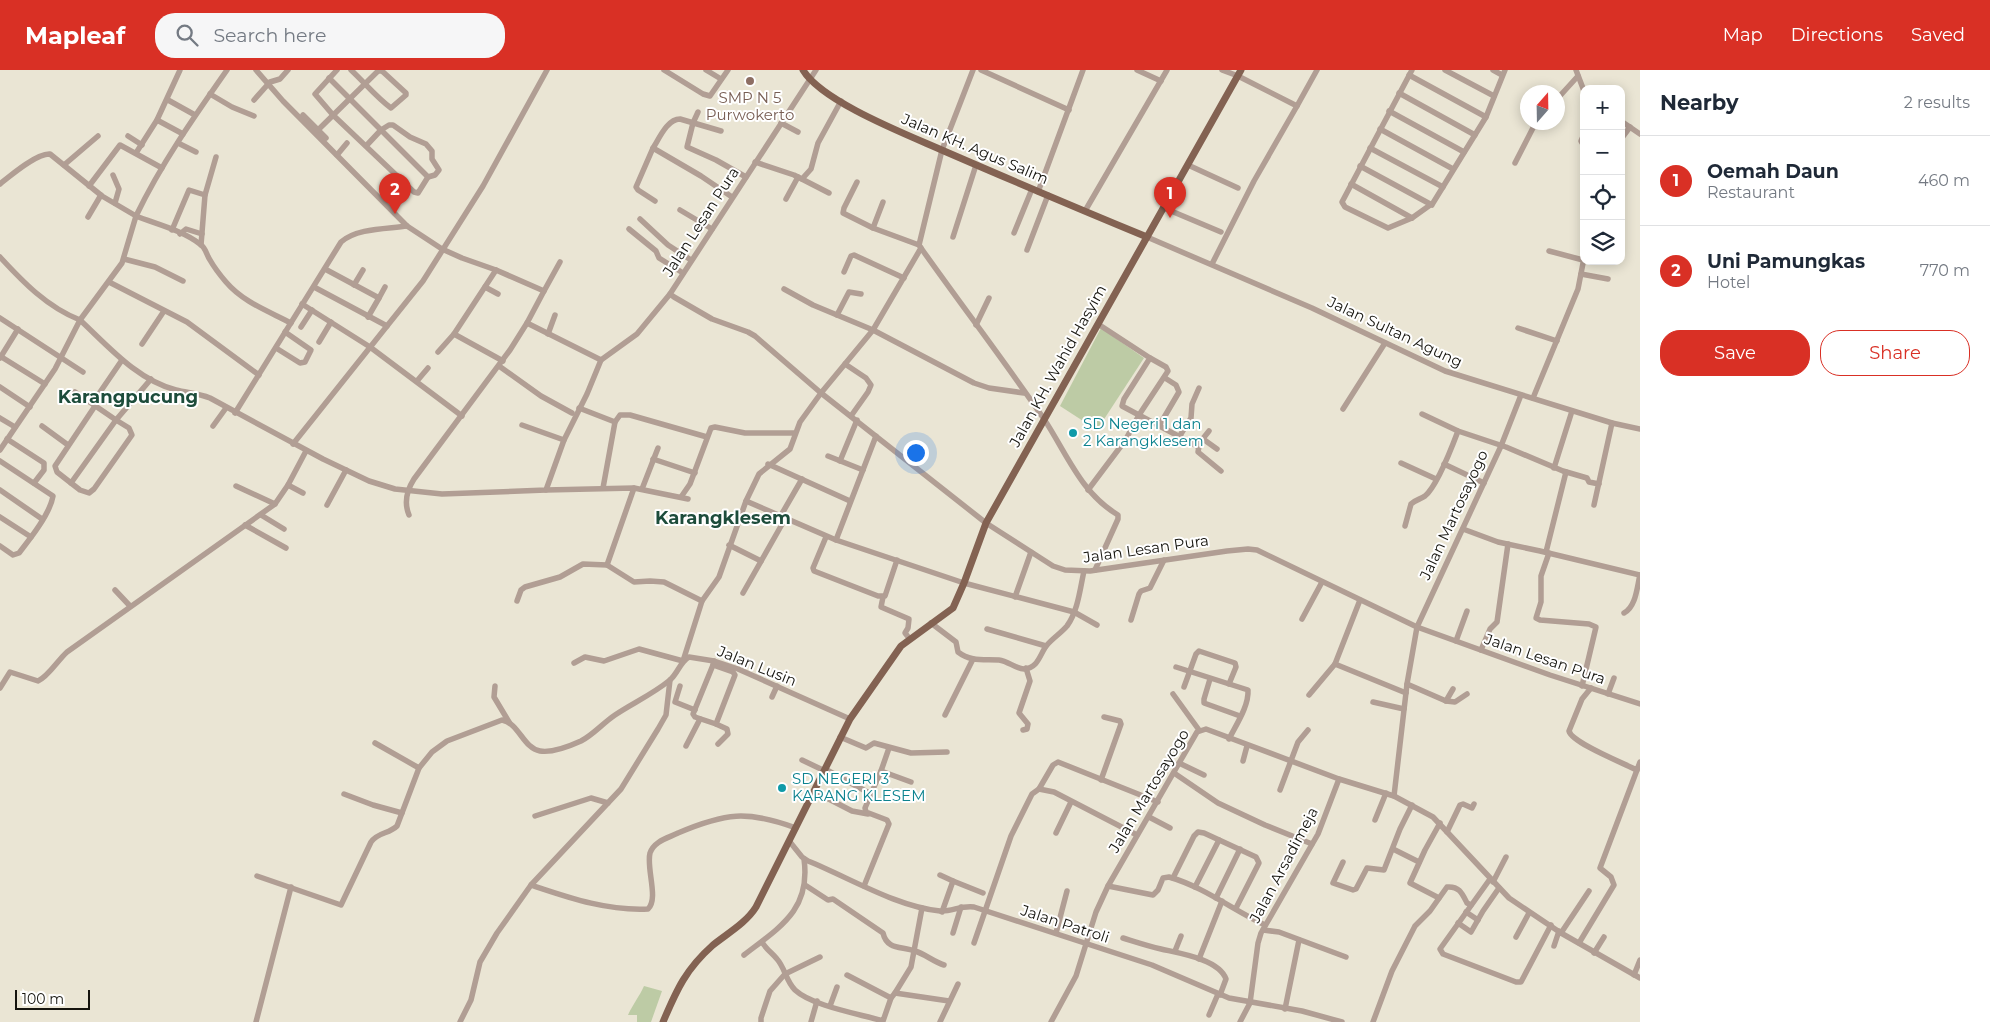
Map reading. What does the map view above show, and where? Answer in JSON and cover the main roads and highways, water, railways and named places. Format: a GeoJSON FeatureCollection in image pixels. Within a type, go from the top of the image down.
{"type":"FeatureCollection","features":[{"type":"Feature","properties":{"kind":"main road","name":"Jalan KH. Agus Salim"},"geometry":{"type":"LineString","coordinates":[[803,70],[811,80],[876,120],[976,165],[1147,237]]}},
{"type":"Feature","properties":{"kind":"main road","name":"Jalan KH. Wahid Hasyim"},"geometry":{"type":"LineString","coordinates":[[664,1022],[686,974],[714,945],[754,911],[850,719],[890,661],[909,638],[953,608],[986,523],[1239,73]]}},
{"type":"Feature","properties":{"kind":"place","name":"SMP N 5 Purwokerto"},"geometry":{"type":"Point","coordinates":[750,81]}},
{"type":"Feature","properties":{"kind":"place","name":"Uni Pamungkas"},"geometry":{"type":"Point","coordinates":[395,214]}},
{"type":"Feature","properties":{"kind":"place","name":"Oemah Daun"},"geometry":{"type":"Point","coordinates":[1170,218]}},
{"type":"Feature","properties":{"kind":"place","name":"SD Negeri 1 dan 2 Karangklesem"},"geometry":{"type":"Point","coordinates":[1073,433]}},
{"type":"Feature","properties":{"kind":"place","name":"SD NEGERI 3 KARANG KLESEM"},"geometry":{"type":"Point","coordinates":[782,788]}},
{"type":"Feature","properties":{"kind":"district","name":"Karangpucung"},"geometry":{"type":"Point","coordinates":[128,397]}},
{"type":"Feature","properties":{"kind":"district","name":"Karangklesem"},"geometry":{"type":"Point","coordinates":[723,518]}}]}
